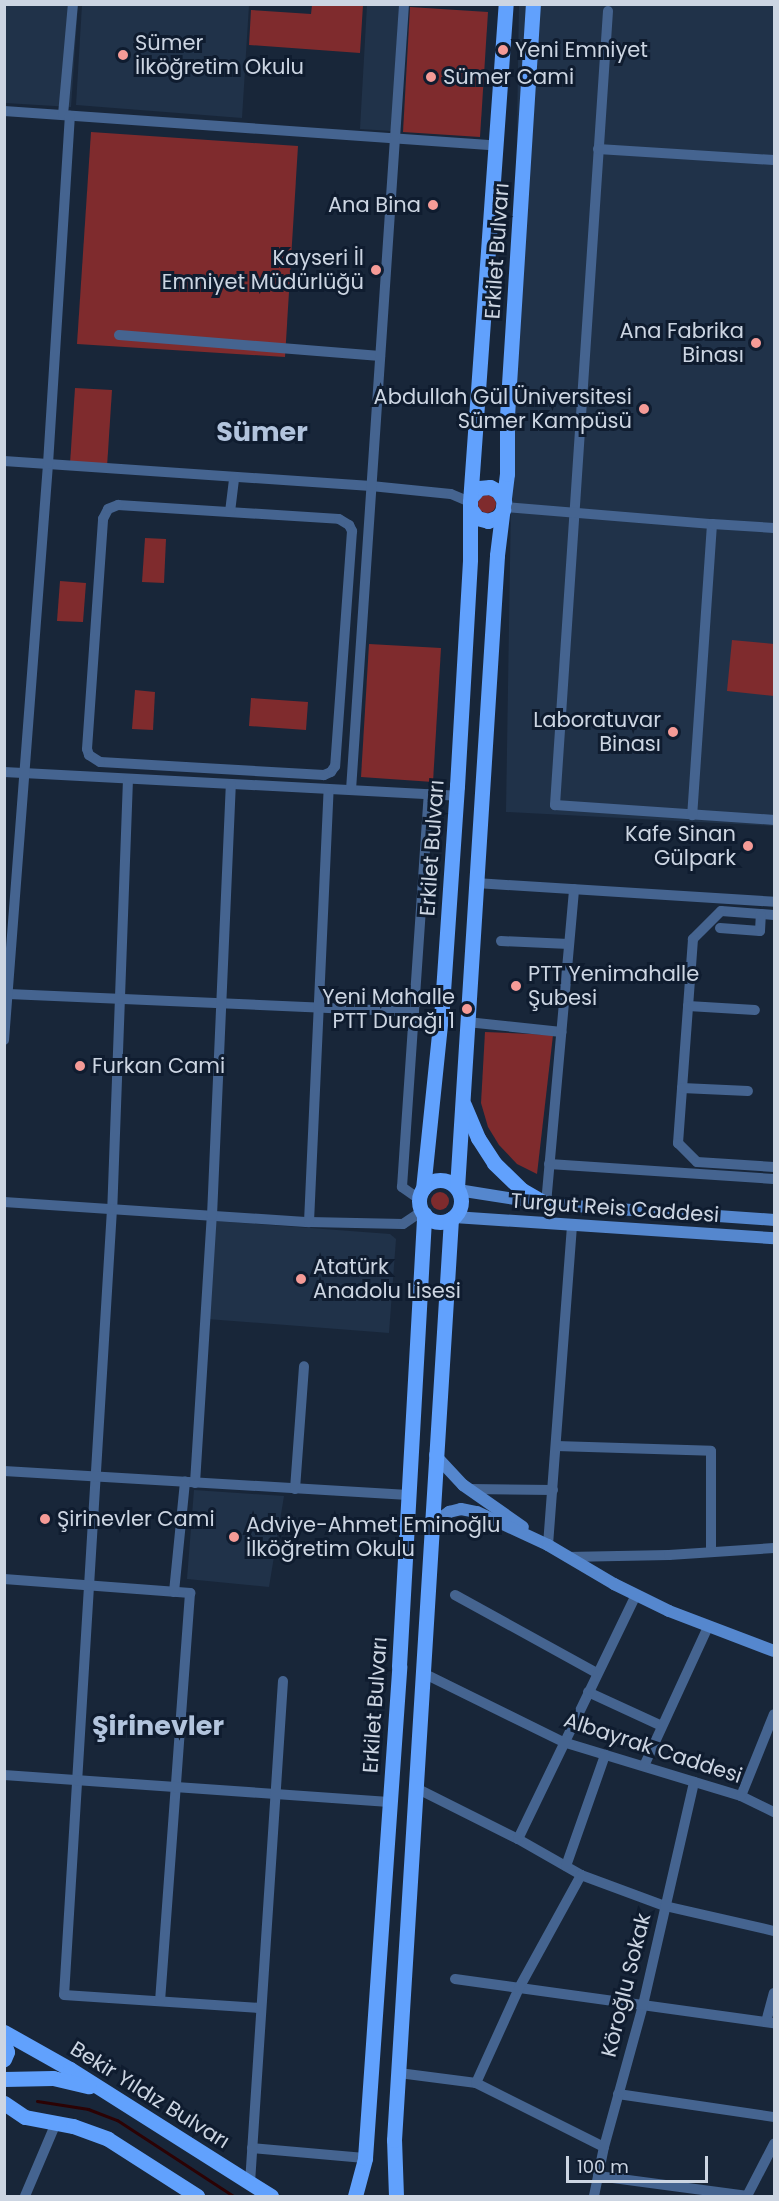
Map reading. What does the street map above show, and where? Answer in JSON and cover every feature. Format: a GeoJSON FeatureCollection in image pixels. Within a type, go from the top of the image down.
{"type":"FeatureCollection","features":[{"type":"Feature","properties":{"kind":"main road","name":"Erkilet Bulvarı"},"geometry":{"type":"LineString","coordinates":[[355,2196],[364,2158],[389,1802],[408,1495],[422,1203],[441,1016],[457,796],[470,559],[470,502],[506,4]]}},
{"type":"Feature","properties":{"kind":"main road","name":"Erkilet Bulvarı"},"geometry":{"type":"LineString","coordinates":[[458,1189],[497,555],[504,506],[507,416],[533,4]]}},
{"type":"Feature","properties":{"kind":"main road"},"geometry":{"type":"LineString","coordinates":[[488,487],[498,491],[504,506],[498,517],[488,521],[477,518],[470,502],[477,490],[488,487]]}},
{"type":"Feature","properties":{"kind":"main road"},"geometry":{"type":"LineString","coordinates":[[462,1096],[471,1125],[494,1163],[522,1190],[546,1203]]}},
{"type":"Feature","properties":{"kind":"main road"},"geometry":{"type":"LineString","coordinates":[[396,2196],[394,2140],[435,1455],[452,1218],[461,1203],[458,1189],[449,1182],[439,1180],[430,1183],[422,1203],[438,1222],[452,1218]]}},
{"type":"Feature","properties":{"kind":"main road","name":"Bekir Yıldız Bulvarı"},"geometry":{"type":"LineString","coordinates":[[4,2032],[111,2095],[271,2196]]}},
{"type":"Feature","properties":{"kind":"main road"},"geometry":{"type":"LineString","coordinates":[[4,2042],[7,2052],[4,2059]]}},
{"type":"Feature","properties":{"kind":"main road"},"geometry":{"type":"LineString","coordinates":[[4,2079],[53,2078],[111,2095]]}},
{"type":"Feature","properties":{"kind":"main road"},"geometry":{"type":"LineString","coordinates":[[4,2103],[17,2113],[32,2120]]}},
{"type":"Feature","properties":{"kind":"main road"},"geometry":{"type":"LineString","coordinates":[[4,2120],[56,2122],[108,2139],[197,2196]]}},
{"type":"Feature","properties":{"kind":"street"},"geometry":{"type":"LineString","coordinates":[[4,1040],[48,464],[73,4]]}},
{"type":"Feature","properties":{"kind":"street"},"geometry":{"type":"LineString","coordinates":[[351,790],[404,4]]}},
{"type":"Feature","properties":{"kind":"street"},"geometry":{"type":"LineString","coordinates":[[608,12],[555,805],[774,820]]}},
{"type":"Feature","properties":{"kind":"street"},"geometry":{"type":"LineString","coordinates":[[4,111],[496,145]]}},
{"type":"Feature","properties":{"kind":"street"},"geometry":{"type":"LineString","coordinates":[[598,148],[774,160]]}},
{"type":"Feature","properties":{"kind":"street"},"geometry":{"type":"LineString","coordinates":[[119,335],[380,356]]}},
{"type":"Feature","properties":{"kind":"street"},"geometry":{"type":"LineString","coordinates":[[4,461],[371,486],[451,494],[470,502]]}},
{"type":"Feature","properties":{"kind":"street"},"geometry":{"type":"LineString","coordinates":[[230,512],[234,477]]}},
{"type":"Feature","properties":{"kind":"street"},"geometry":{"type":"LineString","coordinates":[[118,505],[230,512],[339,519],[347,522],[351,528],[333,769],[324,775],[94,760],[87,749],[104,515],[108,509],[118,505]]}},
{"type":"Feature","properties":{"kind":"street"},"geometry":{"type":"LineString","coordinates":[[504,506],[573,514],[774,528]]}},
{"type":"Feature","properties":{"kind":"street"},"geometry":{"type":"LineString","coordinates":[[692,815],[712,524]]}},
{"type":"Feature","properties":{"kind":"street"},"geometry":{"type":"LineString","coordinates":[[4,772],[457,796]]}},
{"type":"Feature","properties":{"kind":"street"},"geometry":{"type":"LineString","coordinates":[[128,779],[112,1209],[64,1995],[261,2008]]}},
{"type":"Feature","properties":{"kind":"street"},"geometry":{"type":"LineString","coordinates":[[174,1592],[190,1482],[212,1215],[231,784]]}},
{"type":"Feature","properties":{"kind":"street"},"geometry":{"type":"LineString","coordinates":[[309,1222],[329,789]]}},
{"type":"Feature","properties":{"kind":"street"},"geometry":{"type":"LineString","coordinates":[[4,1211],[5,1202],[309,1222],[403,1224],[422,1203],[402,1187],[429,795]]}},
{"type":"Feature","properties":{"kind":"street"},"geometry":{"type":"LineString","coordinates":[[476,883],[774,902]]}},
{"type":"Feature","properties":{"kind":"street"},"geometry":{"type":"LineString","coordinates":[[546,1203],[574,889]]}},
{"type":"Feature","properties":{"kind":"street"},"geometry":{"type":"LineString","coordinates":[[774,915],[721,911],[693,939],[678,1143],[697,1162],[774,1167]]}},
{"type":"Feature","properties":{"kind":"street"},"geometry":{"type":"LineString","coordinates":[[720,928],[760,932],[762,914]]}},
{"type":"Feature","properties":{"kind":"street"},"geometry":{"type":"LineString","coordinates":[[501,941],[569,944]]}},
{"type":"Feature","properties":{"kind":"street"},"geometry":{"type":"LineString","coordinates":[[7,987],[120,999],[414,1012]]}},
{"type":"Feature","properties":{"kind":"street"},"geometry":{"type":"LineString","coordinates":[[688,1006],[755,1010]]}},
{"type":"Feature","properties":{"kind":"street"},"geometry":{"type":"LineString","coordinates":[[467,1022],[561,1032]]}},
{"type":"Feature","properties":{"kind":"street"},"geometry":{"type":"LineString","coordinates":[[682,1088],[748,1091]]}},
{"type":"Feature","properties":{"kind":"street"},"geometry":{"type":"LineString","coordinates":[[549,1164],[774,1179]]}},
{"type":"Feature","properties":{"kind":"street","name":"Turgut Reis Caddesi"},"geometry":{"type":"LineString","coordinates":[[458,1189],[546,1203],[774,1220]]}},
{"type":"Feature","properties":{"kind":"street","name":"Turgut Reis Caddesi"},"geometry":{"type":"LineString","coordinates":[[452,1218],[774,1238]]}},
{"type":"Feature","properties":{"kind":"street"},"geometry":{"type":"LineString","coordinates":[[549,1545],[572,1226]]}},
{"type":"Feature","properties":{"kind":"street"},"geometry":{"type":"LineString","coordinates":[[295,1489],[304,1366]]}},
{"type":"Feature","properties":{"kind":"street"},"geometry":{"type":"LineString","coordinates":[[556,1446],[711,1451],[711,1552]]}},
{"type":"Feature","properties":{"kind":"street"},"geometry":{"type":"LineString","coordinates":[[435,1455],[453,1476],[469,1489],[567,1557],[636,1595],[708,1627],[774,1651]]}},
{"type":"Feature","properties":{"kind":"street"},"geometry":{"type":"LineString","coordinates":[[4,1471],[408,1495]]}},
{"type":"Feature","properties":{"kind":"street"},"geometry":{"type":"LineString","coordinates":[[469,1489],[553,1490]]}},
{"type":"Feature","properties":{"kind":"street"},"geometry":{"type":"LineString","coordinates":[[430,1532],[443,1516],[467,1509],[549,1545]]}},
{"type":"Feature","properties":{"kind":"street"},"geometry":{"type":"LineString","coordinates":[[567,1557],[774,1548]]}},
{"type":"Feature","properties":{"kind":"street"},"geometry":{"type":"LineString","coordinates":[[4,1579],[190,1593],[160,2001]]}},
{"type":"Feature","properties":{"kind":"street"},"geometry":{"type":"LineString","coordinates":[[455,1595],[597,1674]]}},
{"type":"Feature","properties":{"kind":"street"},"geometry":{"type":"LineString","coordinates":[[518,1839],[636,1595]]}},
{"type":"Feature","properties":{"kind":"street"},"geometry":{"type":"LineString","coordinates":[[644,1766],[708,1627]]}},
{"type":"Feature","properties":{"kind":"street","name":"Albayrak Caddesi"},"geometry":{"type":"LineString","coordinates":[[423,1673],[563,1743],[741,1796],[774,1812]]}},
{"type":"Feature","properties":{"kind":"street"},"geometry":{"type":"LineString","coordinates":[[250,2183],[283,1681]]}},
{"type":"Feature","properties":{"kind":"street"},"geometry":{"type":"LineString","coordinates":[[588,1692],[662,1726]]}},
{"type":"Feature","properties":{"kind":"street"},"geometry":{"type":"LineString","coordinates":[[741,1796],[774,1716]]}},
{"type":"Feature","properties":{"kind":"street"},"geometry":{"type":"LineString","coordinates":[[566,1866],[605,1755]]}},
{"type":"Feature","properties":{"kind":"street"},"geometry":{"type":"LineString","coordinates":[[4,1775],[389,1802]]}},
{"type":"Feature","properties":{"kind":"street","name":"Köroğlu Sokak"},"geometry":{"type":"LineString","coordinates":[[594,2196],[604,2147],[643,2005],[694,1782]]}},
{"type":"Feature","properties":{"kind":"street"},"geometry":{"type":"LineString","coordinates":[[416,1788],[518,1839],[581,1875],[666,1906],[774,1931]]}},
{"type":"Feature","properties":{"kind":"street"},"geometry":{"type":"LineString","coordinates":[[476,2083],[519,1988],[581,1875]]}},
{"type":"Feature","properties":{"kind":"street"},"geometry":{"type":"LineString","coordinates":[[455,1979],[770,2022],[774,1994]]}},
{"type":"Feature","properties":{"kind":"street"},"geometry":{"type":"LineString","coordinates":[[399,2073],[476,2083],[604,2147]]}},
{"type":"Feature","properties":{"kind":"street"},"geometry":{"type":"LineString","coordinates":[[618,2094],[774,2117]]}},
{"type":"Feature","properties":{"kind":"street"},"geometry":{"type":"LineString","coordinates":[[25,2196],[56,2122]]}},
{"type":"Feature","properties":{"kind":"street"},"geometry":{"type":"LineString","coordinates":[[598,2176],[747,2196],[774,2144]]}},
{"type":"Feature","properties":{"kind":"street"},"geometry":{"type":"LineString","coordinates":[[252,2148],[364,2158]]}},
{"type":"Feature","properties":{"kind":"shaded area","name":"Abdullah Gül Üniversitesi Sümer Kampüsü"},"geometry":{"type":"Polygon","coordinates":[[[744,4],[774,6],[774,826],[506,812],[519,5],[744,4]]]}},
{"type":"Feature","properties":{"kind":"shaded area"},"geometry":{"type":"Polygon","coordinates":[[[4,5],[78,5],[71,107],[5,103],[4,5]]]}},
{"type":"Feature","properties":{"kind":"shaded area"},"geometry":{"type":"Polygon","coordinates":[[[82,5],[249,5],[242,118],[76,105],[82,5]]]}},
{"type":"Feature","properties":{"kind":"shaded area"},"geometry":{"type":"Polygon","coordinates":[[[312,5],[363,5],[360,53],[249,45],[251,10],[311,14],[312,5]]]}},
{"type":"Feature","properties":{"kind":"shaded area"},"geometry":{"type":"Polygon","coordinates":[[[367,5],[399,5],[392,131],[360,129],[367,5]]]}},
{"type":"Feature","properties":{"kind":"shaded area"},"geometry":{"type":"Polygon","coordinates":[[[410,7],[488,12],[480,137],[403,132],[410,7]]]}},
{"type":"Feature","properties":{"kind":"shaded area"},"geometry":{"type":"Polygon","coordinates":[[[91,132],[298,146],[285,357],[77,344],[91,132]]]}},
{"type":"Feature","properties":{"kind":"shaded area"},"geometry":{"type":"Polygon","coordinates":[[[75,388],[112,390],[107,467],[70,464],[75,388]]]}},
{"type":"Feature","properties":{"kind":"shaded area"},"geometry":{"type":"Polygon","coordinates":[[[487,495],[493,498],[496,504],[493,510],[487,513],[481,510],[478,504],[481,498],[487,495]]]}},
{"type":"Feature","properties":{"kind":"shaded area"},"geometry":{"type":"Polygon","coordinates":[[[145,538],[166,539],[164,583],[142,582],[145,538]]]}},
{"type":"Feature","properties":{"kind":"shaded area"},"geometry":{"type":"Polygon","coordinates":[[[60,581],[86,583],[83,622],[57,621],[60,581]]]}},
{"type":"Feature","properties":{"kind":"shaded area"},"geometry":{"type":"Polygon","coordinates":[[[732,640],[774,644],[774,696],[727,691],[732,640]]]}},
{"type":"Feature","properties":{"kind":"shaded area"},"geometry":{"type":"Polygon","coordinates":[[[369,644],[441,648],[433,782],[361,777],[369,644]]]}},
{"type":"Feature","properties":{"kind":"shaded area"},"geometry":{"type":"Polygon","coordinates":[[[135,690],[155,692],[153,730],[132,729],[135,690]]]}},
{"type":"Feature","properties":{"kind":"shaded area"},"geometry":{"type":"Polygon","coordinates":[[[251,698],[308,702],[306,730],[249,726],[251,698]]]}},
{"type":"Feature","properties":{"kind":"shaded area"},"geometry":{"type":"Polygon","coordinates":[[[485,1032],[553,1035],[537,1174],[517,1164],[499,1145],[488,1127],[481,1103],[485,1032]]]}},
{"type":"Feature","properties":{"kind":"shaded area"},"geometry":{"type":"Polygon","coordinates":[[[440,1192],[446,1195],[449,1201],[446,1207],[440,1210],[434,1207],[431,1201],[434,1195],[440,1192]]]}},
{"type":"Feature","properties":{"kind":"shaded area","name":"Atatürk Anadolu Lisesi"},"geometry":{"type":"Polygon","coordinates":[[[216,1221],[390,1234],[396,1239],[389,1333],[207,1319],[216,1221]]]}},
{"type":"Feature","properties":{"kind":"shaded area","name":"Adviye-Ahmet Eminoğlu İlköğretim Okulu"},"geometry":{"type":"Polygon","coordinates":[[[194,1490],[284,1496],[269,1587],[187,1579],[194,1490]]]}},
{"type":"Feature","properties":{"kind":"waterway"},"geometry":{"type":"LineString","coordinates":[[37,2101],[88,2109],[117,2120],[233,2196]]}},
{"type":"Feature","properties":{"kind":"place","name":"Yeni Emniyet"},"geometry":{"type":"Point","coordinates":[503,50]}},
{"type":"Feature","properties":{"kind":"place","name":"Sümer İlköğretim Okulu"},"geometry":{"type":"Point","coordinates":[123,55]}},
{"type":"Feature","properties":{"kind":"place","name":"Sümer Cami"},"geometry":{"type":"Point","coordinates":[431,77]}},
{"type":"Feature","properties":{"kind":"place","name":"Ana Bina"},"geometry":{"type":"Point","coordinates":[433,205]}},
{"type":"Feature","properties":{"kind":"place","name":"Kayseri İl Emniyet Müdürlüğü"},"geometry":{"type":"Point","coordinates":[376,270]}},
{"type":"Feature","properties":{"kind":"place","name":"Ana Fabrika Binası"},"geometry":{"type":"Point","coordinates":[756,343]}},
{"type":"Feature","properties":{"kind":"place","name":"Abdullah Gül Üniversitesi Sümer Kampüsü"},"geometry":{"type":"Point","coordinates":[644,409]}},
{"type":"Feature","properties":{"kind":"place","name":"Laboratuvar Binası"},"geometry":{"type":"Point","coordinates":[673,732]}},
{"type":"Feature","properties":{"kind":"place","name":"Kafe Sinan Gülpark"},"geometry":{"type":"Point","coordinates":[748,846]}},
{"type":"Feature","properties":{"kind":"place","name":"PTT Yenimahalle Şubesi"},"geometry":{"type":"Point","coordinates":[516,986]}},
{"type":"Feature","properties":{"kind":"place","name":"Yeni Mahalle PTT Durağı 1"},"geometry":{"type":"Point","coordinates":[467,1009]}},
{"type":"Feature","properties":{"kind":"place","name":"Furkan Cami"},"geometry":{"type":"Point","coordinates":[80,1066]}},
{"type":"Feature","properties":{"kind":"place","name":"Atatürk Anadolu Lisesi"},"geometry":{"type":"Point","coordinates":[301,1279]}},
{"type":"Feature","properties":{"kind":"place","name":"Şirinevler Cami"},"geometry":{"type":"Point","coordinates":[45,1519]}},
{"type":"Feature","properties":{"kind":"place","name":"Adviye-Ahmet Eminoğlu İlköğretim Okulu"},"geometry":{"type":"Point","coordinates":[234,1537]}},
{"type":"Feature","properties":{"kind":"district","name":"Sümer"},"geometry":{"type":"Point","coordinates":[262,432]}},
{"type":"Feature","properties":{"kind":"district","name":"Şirinevler"},"geometry":{"type":"Point","coordinates":[158,1726]}}]}
